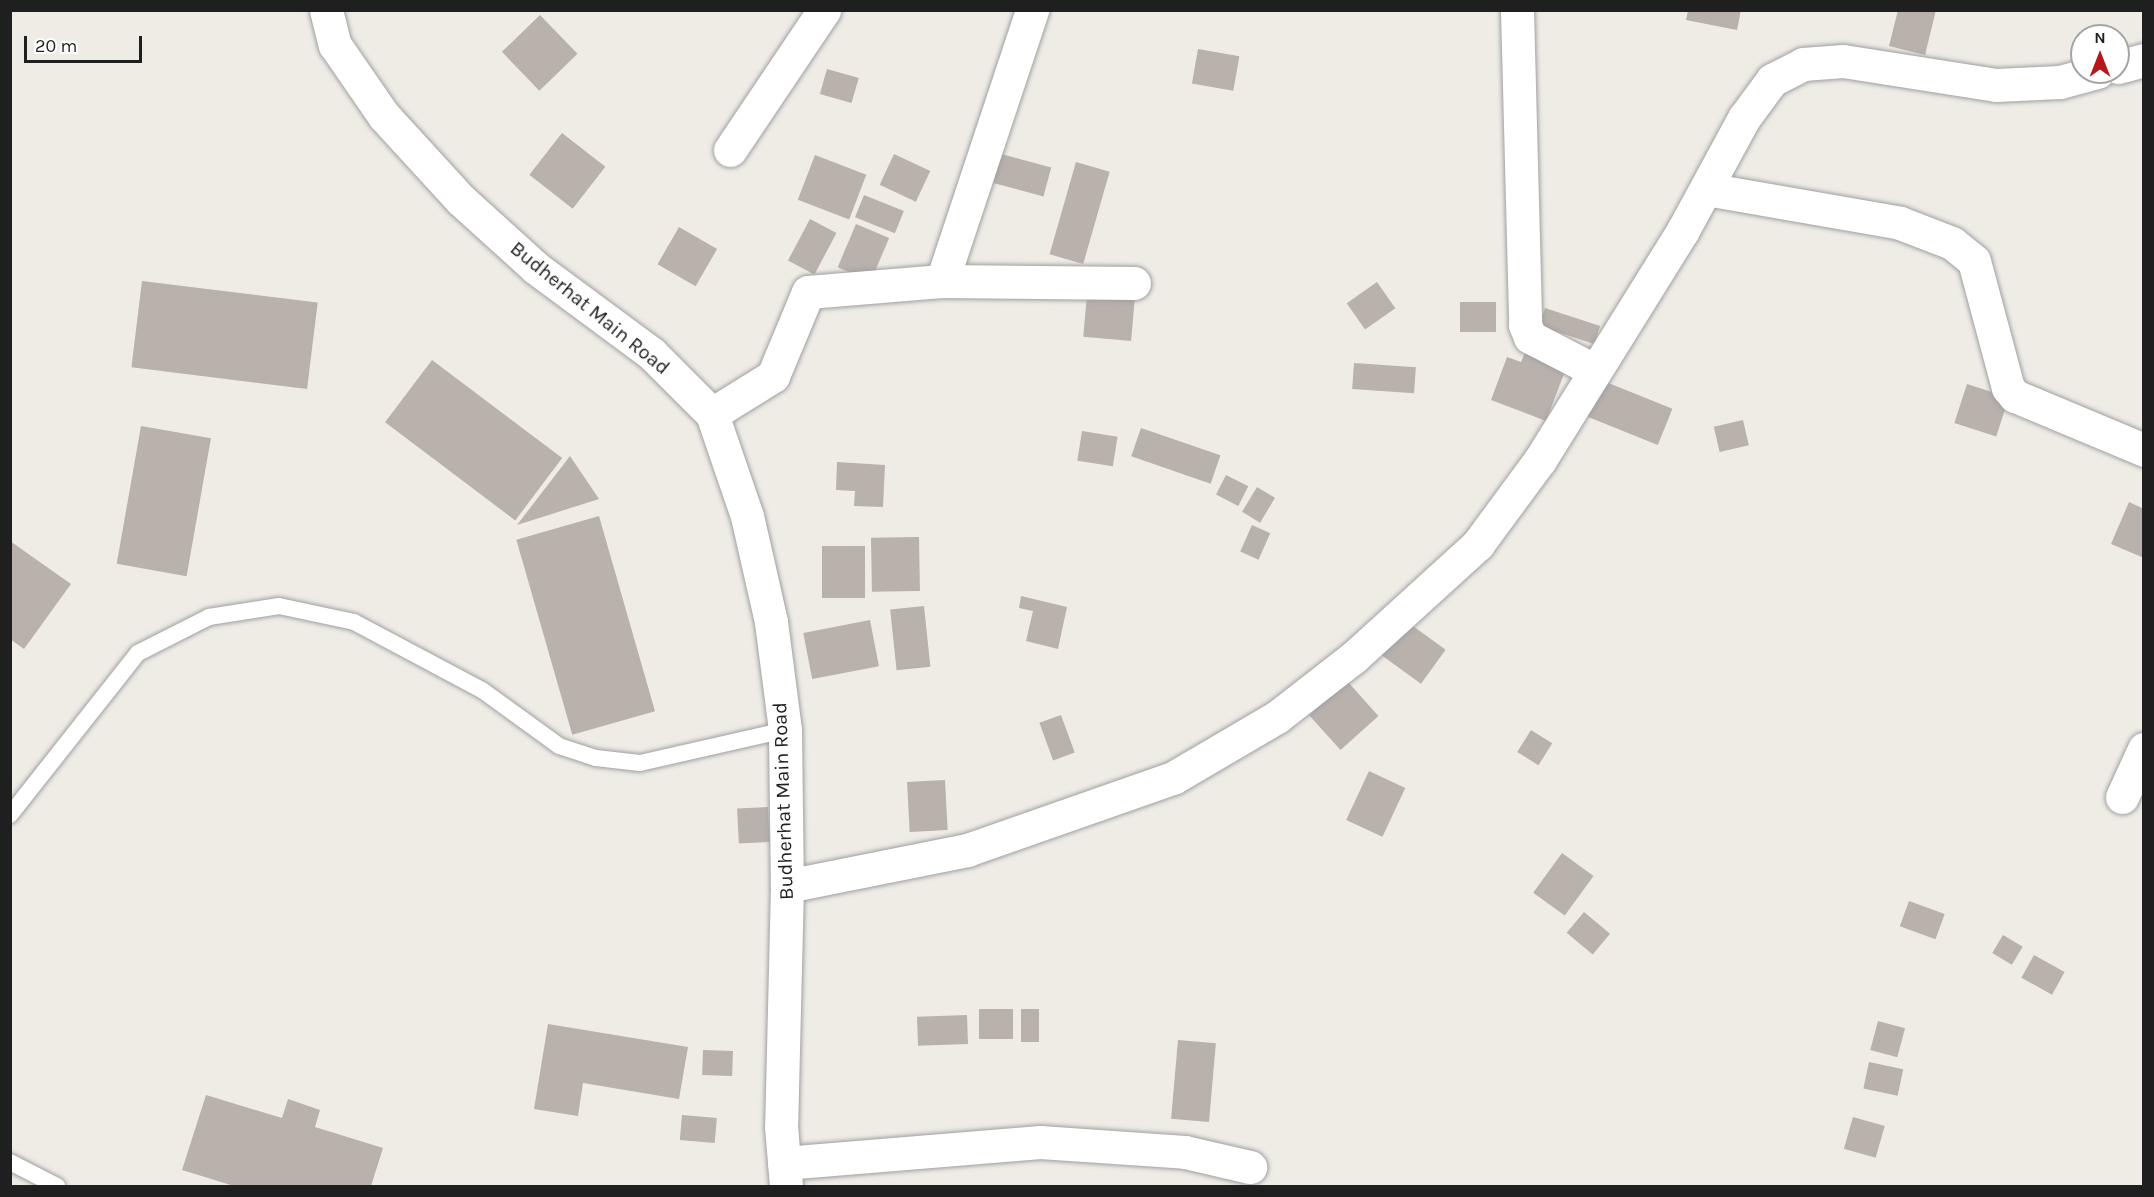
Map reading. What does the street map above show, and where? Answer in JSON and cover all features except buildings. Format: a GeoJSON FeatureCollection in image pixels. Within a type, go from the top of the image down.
{"type":"FeatureCollection","features":[{"type":"Feature","properties":{"kind":"street","name":"Budherhat Main Road"},"geometry":{"type":"LineString","coordinates":[[326,10],[335,45],[384,116],[461,200],[536,268],[651,353],[712,414],[747,516],[771,622],[785,730],[787,886],[781,1126],[785,1175]]}},
{"type":"Feature","properties":{"kind":"street"},"geometry":{"type":"LineString","coordinates":[[730,150],[824,10]]}},
{"type":"Feature","properties":{"kind":"street"},"geometry":{"type":"LineString","coordinates":[[942,281],[1032,10]]}},
{"type":"Feature","properties":{"kind":"street"},"geometry":{"type":"LineString","coordinates":[[1517,10],[1525,325],[1530,338],[1593,370]]}},
{"type":"Feature","properties":{"kind":"street"},"geometry":{"type":"LineString","coordinates":[[787,886],[967,850],[1084,812],[1173,778],[1277,717],[1354,657],[1478,544],[1540,460],[1593,370],[1706,189],[1744,118],[1772,80],[1803,64],[1843,61],[1996,85],[2060,82],[2070,79]]}},
{"type":"Feature","properties":{"kind":"street"},"geometry":{"type":"LineString","coordinates":[[1706,189],[1900,223],[1952,243],[1974,261],[2008,388],[2015,396],[2144,450]]}},
{"type":"Feature","properties":{"kind":"street"},"geometry":{"type":"LineString","coordinates":[[712,414],[773,376],[808,292],[942,281],[1134,283]]}},
{"type":"Feature","properties":{"kind":"street"},"geometry":{"type":"LineString","coordinates":[[2122,797],[2144,748]]}},
{"type":"Feature","properties":{"kind":"street"},"geometry":{"type":"LineString","coordinates":[[785,1175],[1040,1143],[1185,1152],[1250,1167]]}},
{"type":"Feature","properties":{"kind":"lane"},"geometry":{"type":"LineString","coordinates":[[10,814],[138,652],[209,617],[279,606],[354,622],[482,690],[559,747],[596,758],[640,763],[785,730]]}},
{"type":"Feature","properties":{"kind":"lane"},"geometry":{"type":"LineString","coordinates":[[10,1162],[57,1186]]}}]}
